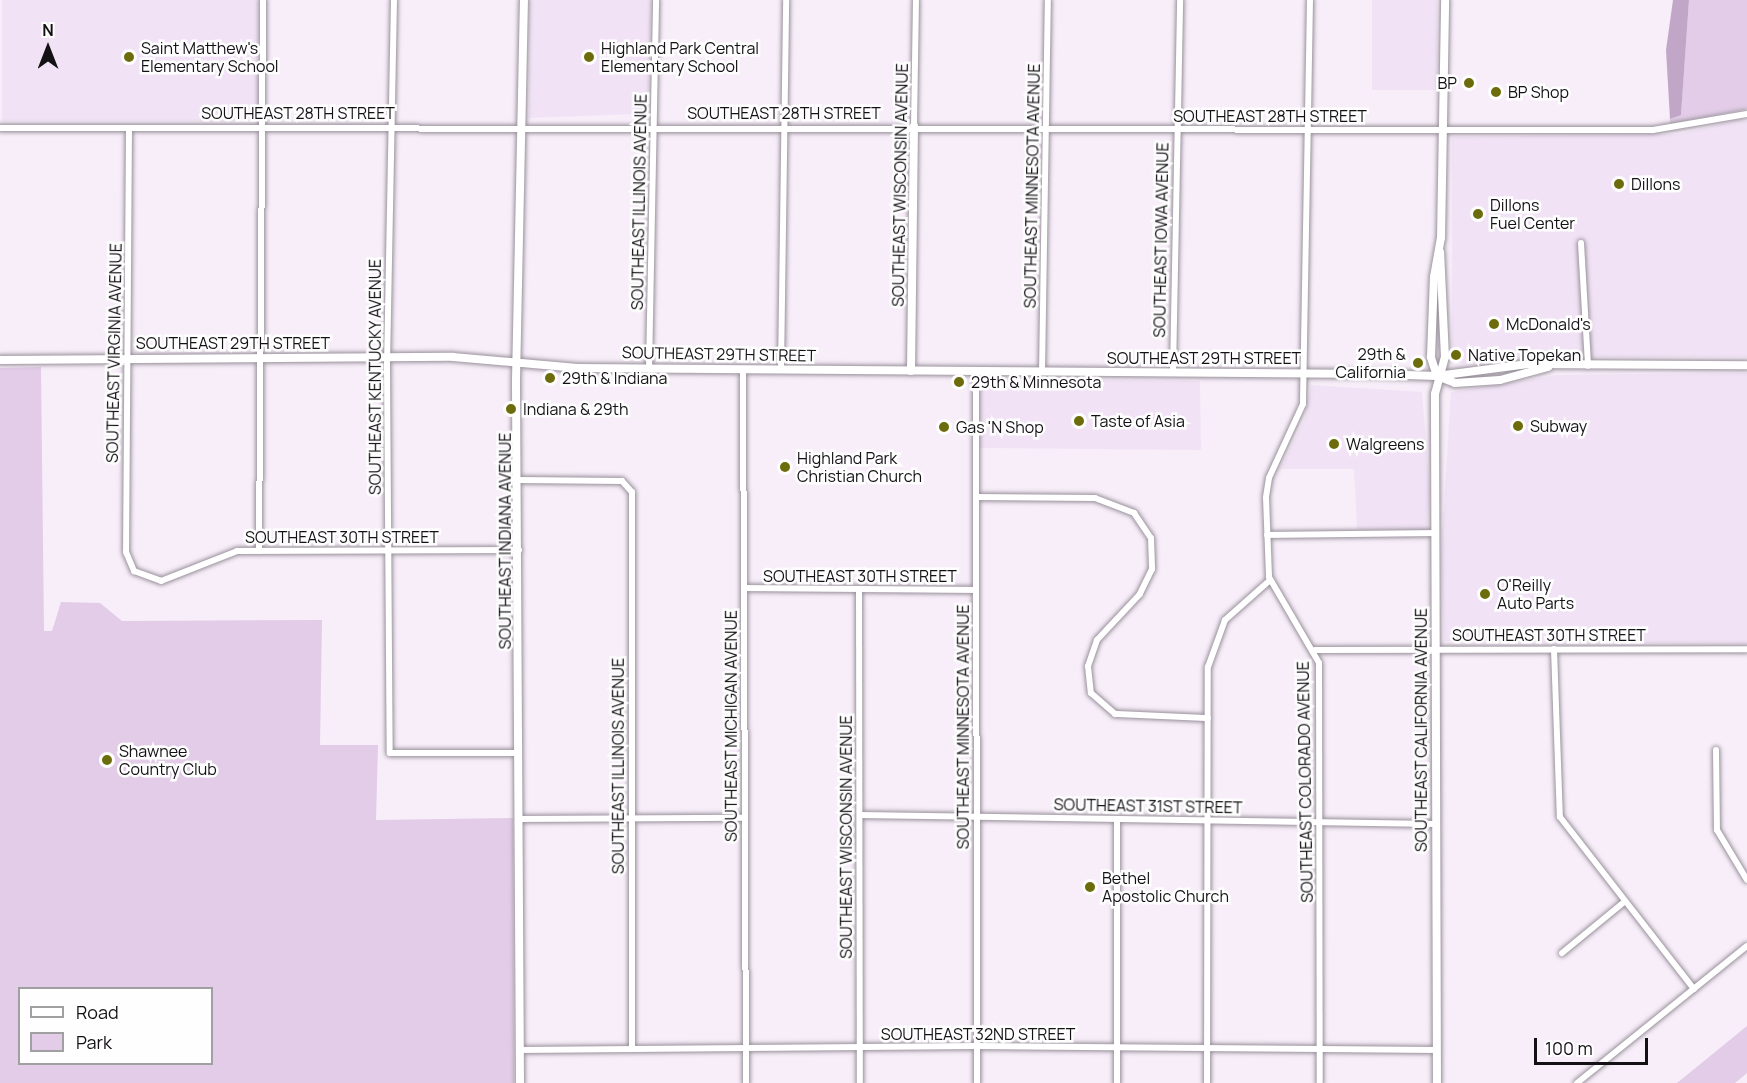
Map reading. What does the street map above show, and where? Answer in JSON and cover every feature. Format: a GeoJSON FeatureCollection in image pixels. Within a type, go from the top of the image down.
{"type":"FeatureCollection","features":[{"type":"Feature","properties":{"kind":"main road","name":"SOUTHEAST CALIFORNIA AVENUE"},"geometry":{"type":"LineString","coordinates":[[1437,1083],[1435,533],[1437,376],[1431,357],[1440,252],[1445,0]]}},
{"type":"Feature","properties":{"kind":"main road","name":"SOUTHEAST CALIFORNIA AVENUE"},"geometry":{"type":"LineString","coordinates":[[1437,376],[1445,357],[1440,252]]}},
{"type":"Feature","properties":{"kind":"main road","name":"SOUTHEAST 29TH STREET"},"geometry":{"type":"LineString","coordinates":[[0,360],[388,357],[650,369],[1304,373],[1437,376],[1455,370],[1747,365]]}},
{"type":"Feature","properties":{"kind":"main road","name":"SOUTHEAST 29TH STREET"},"geometry":{"type":"LineString","coordinates":[[1437,376],[1455,383],[1486,382],[1548,367]]}},
{"type":"Feature","properties":{"kind":"street"},"geometry":{"type":"LineString","coordinates":[[259,551],[257,357],[263,0]]}},
{"type":"Feature","properties":{"kind":"street","name":"SOUTHEAST KENTUCKY AVENUE"},"geometry":{"type":"LineString","coordinates":[[394,0],[388,357],[390,753],[518,753]]}},
{"type":"Feature","properties":{"kind":"street","name":"SOUTHEAST INDIANA AVENUE"},"geometry":{"type":"LineString","coordinates":[[520,1083],[518,362],[524,0]]}},
{"type":"Feature","properties":{"kind":"street","name":"SOUTHEAST ILLINOIS AVENUE"},"geometry":{"type":"LineString","coordinates":[[650,369],[656,0]]}},
{"type":"Feature","properties":{"kind":"street"},"geometry":{"type":"LineString","coordinates":[[781,370],[786,0]]}},
{"type":"Feature","properties":{"kind":"street","name":"SOUTHEAST WISCONSIN AVENUE"},"geometry":{"type":"LineString","coordinates":[[911,371],[916,0]]}},
{"type":"Feature","properties":{"kind":"street","name":"SOUTHEAST MINNESOTA AVENUE"},"geometry":{"type":"LineString","coordinates":[[1042,372],[1048,0]]}},
{"type":"Feature","properties":{"kind":"street","name":"SOUTHEAST IOWA AVENUE"},"geometry":{"type":"LineString","coordinates":[[1173,372],[1180,0]]}},
{"type":"Feature","properties":{"kind":"street","name":"SOUTHEAST COLORADO AVENUE"},"geometry":{"type":"LineString","coordinates":[[1310,0],[1304,373],[1299,422],[1267,487],[1267,535],[1270,580],[1315,650],[1319,822],[1320,1083]]}},
{"type":"Feature","properties":{"kind":"street","name":"SOUTHEAST 28TH STREET"},"geometry":{"type":"LineString","coordinates":[[0,128],[915,126],[1046,129],[1677,129],[1747,114]]}},
{"type":"Feature","properties":{"kind":"street","name":"SOUTHEAST VIRGINIA AVENUE"},"geometry":{"type":"LineString","coordinates":[[129,128],[126,552],[137,574]]}},
{"type":"Feature","properties":{"kind":"street"},"geometry":{"type":"LineString","coordinates":[[1581,243],[1588,366]]}},
{"type":"Feature","properties":{"kind":"street","name":"SOUTHEAST MICHIGAN AVENUE"},"geometry":{"type":"LineString","coordinates":[[743,370],[746,1083]]}},
{"type":"Feature","properties":{"kind":"street","name":"SOUTHEAST MINNESOTA AVENUE"},"geometry":{"type":"LineString","coordinates":[[976,371],[977,1083]]}},
{"type":"Feature","properties":{"kind":"street","name":"SOUTHEAST ILLINOIS AVENUE"},"geometry":{"type":"LineString","coordinates":[[518,480],[628,484],[632,492],[632,1049]]}},
{"type":"Feature","properties":{"kind":"street"},"geometry":{"type":"LineString","coordinates":[[976,497],[1095,498],[1134,513],[1151,538],[1152,569],[1140,594],[1097,640],[1088,666],[1091,693],[1115,714],[1208,718]]}},
{"type":"Feature","properties":{"kind":"street"},"geometry":{"type":"LineString","coordinates":[[1267,535],[1435,533]]}},
{"type":"Feature","properties":{"kind":"street","name":"SOUTHEAST 30TH STREET"},"geometry":{"type":"LineString","coordinates":[[137,574],[161,581],[221,555],[259,551],[519,550]]}},
{"type":"Feature","properties":{"kind":"street"},"geometry":{"type":"LineString","coordinates":[[1207,1083],[1208,667],[1219,629],[1234,607],[1270,580]]}},
{"type":"Feature","properties":{"kind":"street","name":"SOUTHEAST 30TH STREET"},"geometry":{"type":"LineString","coordinates":[[744,588],[858,591],[976,590]]}},
{"type":"Feature","properties":{"kind":"street","name":"SOUTHEAST WISCONSIN AVENUE"},"geometry":{"type":"LineString","coordinates":[[858,591],[860,1083]]}},
{"type":"Feature","properties":{"kind":"street"},"geometry":{"type":"LineString","coordinates":[[1554,649],[1557,807],[1569,834],[1694,989]]}},
{"type":"Feature","properties":{"kind":"street","name":"SOUTHEAST 30TH STREET"},"geometry":{"type":"LineString","coordinates":[[1315,650],[1747,649]]}},
{"type":"Feature","properties":{"kind":"street"},"geometry":{"type":"LineString","coordinates":[[1716,750],[1717,830],[1747,880]]}},
{"type":"Feature","properties":{"kind":"street","name":"SOUTHEAST 31ST STREET"},"geometry":{"type":"LineString","coordinates":[[860,815],[1436,824]]}},
{"type":"Feature","properties":{"kind":"street"},"geometry":{"type":"LineString","coordinates":[[519,819],[744,818]]}},
{"type":"Feature","properties":{"kind":"street"},"geometry":{"type":"LineString","coordinates":[[1117,1083],[1118,819]]}},
{"type":"Feature","properties":{"kind":"street"},"geometry":{"type":"LineString","coordinates":[[1562,953],[1624,902]]}},
{"type":"Feature","properties":{"kind":"street"},"geometry":{"type":"LineString","coordinates":[[1577,1083],[1747,946]]}},
{"type":"Feature","properties":{"kind":"street","name":"SOUTHEAST 32ND STREET"},"geometry":{"type":"LineString","coordinates":[[520,1050],[977,1046],[1437,1050]]}},
{"type":"Feature","properties":{"kind":"shaded area","name":"Saint Matthew's Elementary School"},"geometry":{"type":"Polygon","coordinates":[[[2,0],[258,0],[258,121],[2,121],[2,0]]]}},
{"type":"Feature","properties":{"kind":"shaded area","name":"Highland Park Central Elementary School"},"geometry":{"type":"Polygon","coordinates":[[[529,0],[651,0],[647,119],[639,121],[635,114],[529,118],[529,0]]]}},
{"type":"Feature","properties":{"kind":"shaded area"},"geometry":{"type":"Polygon","coordinates":[[[1372,0],[1437,0],[1437,90],[1372,90],[1372,0]]]}},
{"type":"Feature","properties":{"kind":"shaded area"},"geometry":{"type":"Polygon","coordinates":[[[1673,0],[1689,0],[1681,115],[1670,119],[1666,50],[1673,0]]]}},
{"type":"Feature","properties":{"kind":"shaded area"},"geometry":{"type":"Polygon","coordinates":[[[1737,120],[1747,121],[1747,357],[1543,357],[1484,366],[1452,362],[1452,137],[1679,134],[1737,120]]]}},
{"type":"Feature","properties":{"kind":"shaded area"},"geometry":{"type":"Polygon","coordinates":[[[1747,373],[1747,644],[1444,641],[1441,556],[1451,392],[1557,375],[1747,373]]]}},
{"type":"Feature","properties":{"kind":"shaded area"},"geometry":{"type":"Polygon","coordinates":[[[988,379],[1200,381],[1201,450],[979,448],[980,385],[988,379]]]}},
{"type":"Feature","properties":{"kind":"shaded area"},"geometry":{"type":"Polygon","coordinates":[[[1311,385],[1422,392],[1430,491],[1427,531],[1357,529],[1354,469],[1280,469],[1304,421],[1311,385]]]}},
{"type":"Feature","properties":{"kind":"green space"},"geometry":{"type":"Polygon","coordinates":[[[1689,0],[1747,0],[1747,109],[1670,124],[1670,119],[1681,114],[1689,0]]]}},
{"type":"Feature","properties":{"kind":"green space","name":"Shawnee Country Club"},"geometry":{"type":"Polygon","coordinates":[[[41,367],[44,631],[52,631],[61,602],[100,603],[122,621],[322,620],[320,745],[378,745],[376,820],[513,818],[514,1083],[0,1083],[0,368],[41,367]]]}},
{"type":"Feature","properties":{"kind":"green space"},"geometry":{"type":"Polygon","coordinates":[[[1747,1026],[1747,1073],[1735,1083],[1677,1083],[1747,1026]]]}},
{"type":"Feature","properties":{"kind":"place","name":"Saint Matthew's Elementary School"},"geometry":{"type":"Point","coordinates":[129,57]}},
{"type":"Feature","properties":{"kind":"place","name":"Highland Park Central Elementary School"},"geometry":{"type":"Point","coordinates":[589,57]}},
{"type":"Feature","properties":{"kind":"place","name":"BP"},"geometry":{"type":"Point","coordinates":[1469,83]}},
{"type":"Feature","properties":{"kind":"place","name":"BP Shop"},"geometry":{"type":"Point","coordinates":[1496,92]}},
{"type":"Feature","properties":{"kind":"place","name":"Dillons"},"geometry":{"type":"Point","coordinates":[1619,184]}},
{"type":"Feature","properties":{"kind":"place","name":"Dillons Fuel Center"},"geometry":{"type":"Point","coordinates":[1478,214]}},
{"type":"Feature","properties":{"kind":"place","name":"McDonald's"},"geometry":{"type":"Point","coordinates":[1494,324]}},
{"type":"Feature","properties":{"kind":"place","name":"Native Topekan"},"geometry":{"type":"Point","coordinates":[1456,355]}},
{"type":"Feature","properties":{"kind":"place","name":"29th & California"},"geometry":{"type":"Point","coordinates":[1418,363]}},
{"type":"Feature","properties":{"kind":"place","name":"29th & Indiana"},"geometry":{"type":"Point","coordinates":[550,378]}},
{"type":"Feature","properties":{"kind":"place","name":"29th & Minnesota"},"geometry":{"type":"Point","coordinates":[959,382]}},
{"type":"Feature","properties":{"kind":"place","name":"Indiana & 29th"},"geometry":{"type":"Point","coordinates":[511,409]}},
{"type":"Feature","properties":{"kind":"place","name":"Taste of Asia"},"geometry":{"type":"Point","coordinates":[1079,421]}},
{"type":"Feature","properties":{"kind":"place","name":"Subway"},"geometry":{"type":"Point","coordinates":[1518,426]}},
{"type":"Feature","properties":{"kind":"place","name":"Gas 'N Shop"},"geometry":{"type":"Point","coordinates":[944,427]}},
{"type":"Feature","properties":{"kind":"place","name":"Walgreens"},"geometry":{"type":"Point","coordinates":[1334,444]}},
{"type":"Feature","properties":{"kind":"place","name":"Highland Park Christian Church"},"geometry":{"type":"Point","coordinates":[785,467]}},
{"type":"Feature","properties":{"kind":"place","name":"O'Reilly Auto Parts"},"geometry":{"type":"Point","coordinates":[1485,594]}},
{"type":"Feature","properties":{"kind":"place","name":"Shawnee Country Club"},"geometry":{"type":"Point","coordinates":[107,760]}},
{"type":"Feature","properties":{"kind":"place","name":"Bethel Apostolic Church"},"geometry":{"type":"Point","coordinates":[1090,887]}}]}
